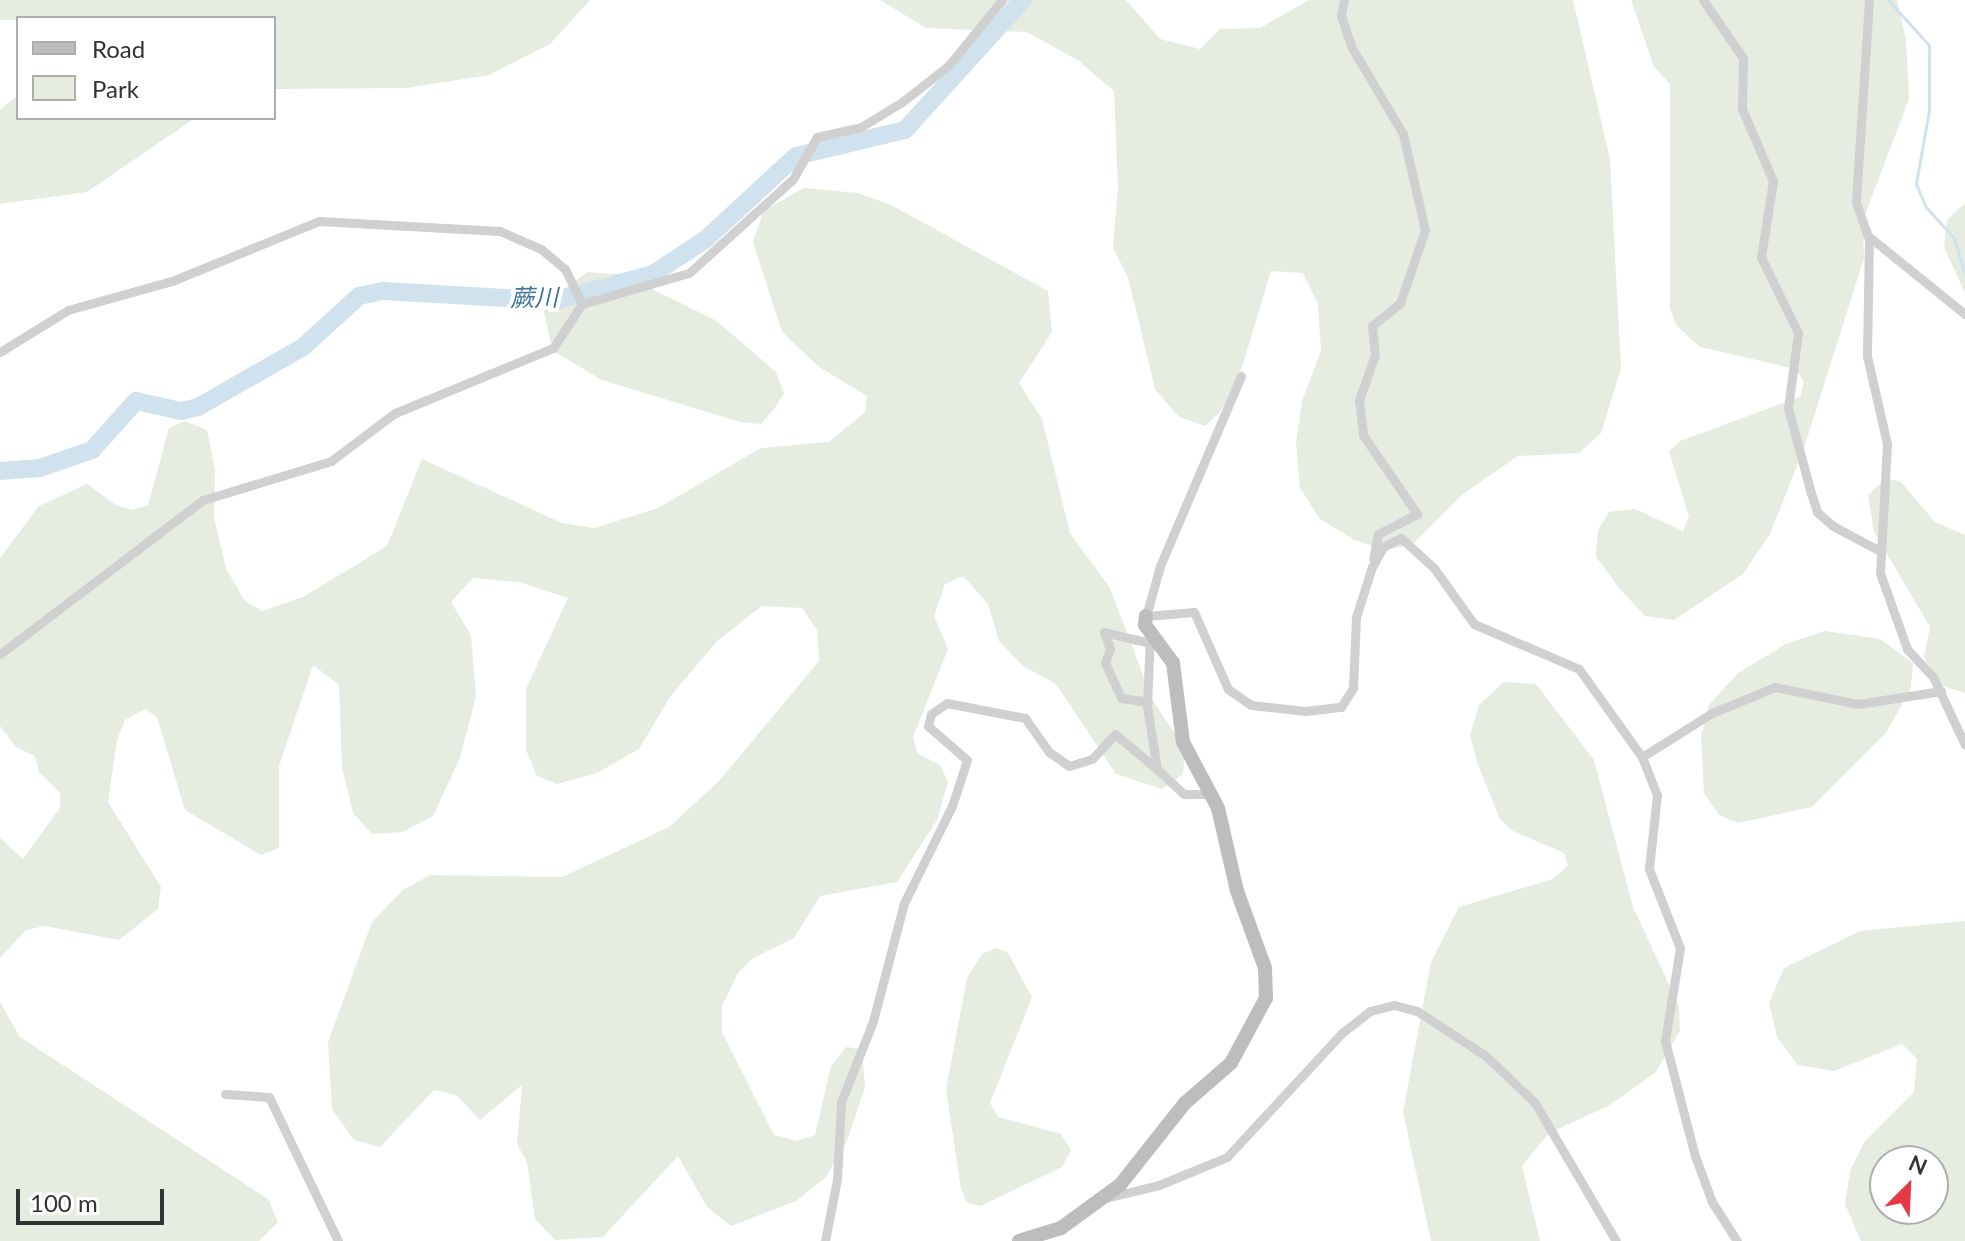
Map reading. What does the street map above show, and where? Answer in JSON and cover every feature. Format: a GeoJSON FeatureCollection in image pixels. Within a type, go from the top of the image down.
{"type":"FeatureCollection","features":[{"type":"Feature","properties":{"kind":"street"},"geometry":{"type":"LineString","coordinates":[[0,654],[203,500],[331,461],[395,413],[553,348],[582,304],[689,273],[793,179],[817,137],[861,127],[902,102],[948,66],[1002,0]]}},
{"type":"Feature","properties":{"kind":"street"},"geometry":{"type":"LineString","coordinates":[[1146,616],[1194,612],[1202,619],[1223,681],[1251,705],[1333,709],[1349,700],[1353,688],[1356,617],[1372,567],[1378,534],[1417,514],[1363,435],[1359,400],[1375,355],[1372,326],[1400,303],[1425,230],[1403,134],[1352,48],[1341,16],[1344,0]]}},
{"type":"Feature","properties":{"kind":"street"},"geometry":{"type":"LineString","coordinates":[[1703,0],[1743,58],[1742,109],[1773,181],[1761,257],[1798,333],[1788,408],[1817,512],[1833,526],[1880,551]]}},
{"type":"Feature","properties":{"kind":"street"},"geometry":{"type":"LineString","coordinates":[[1869,0],[1856,203],[1867,235],[1867,356],[1887,444],[1880,573],[1907,649],[1941,691],[1965,745]]}},
{"type":"Feature","properties":{"kind":"street"},"geometry":{"type":"LineString","coordinates":[[0,352],[68,310],[172,281],[319,221],[500,231],[541,249],[575,284],[582,304]]}},
{"type":"Feature","properties":{"kind":"street"},"geometry":{"type":"LineString","coordinates":[[1867,235],[1965,314]]}},
{"type":"Feature","properties":{"kind":"street"},"geometry":{"type":"LineString","coordinates":[[1157,769],[1148,702],[1146,616],[1160,566],[1241,376]]}},
{"type":"Feature","properties":{"kind":"street"},"geometry":{"type":"LineString","coordinates":[[1372,567],[1389,541],[1410,540],[1474,624],[1579,669],[1642,757],[1657,795],[1652,886],[1680,948],[1665,1041],[1704,1179],[1737,1241]]}},
{"type":"Feature","properties":{"kind":"street"},"geometry":{"type":"LineString","coordinates":[[1019,1241],[1061,1228],[1106,1198],[1185,1103],[1231,1063],[1266,998],[1265,968],[1211,794],[1183,742],[1173,663],[1148,638],[1104,632],[1110,649],[1105,663],[1121,698],[1148,702]]}},
{"type":"Feature","properties":{"kind":"street"},"geometry":{"type":"LineString","coordinates":[[1642,757],[1712,713],[1775,687],[1858,704],[1941,691]]}},
{"type":"Feature","properties":{"kind":"street"},"geometry":{"type":"LineString","coordinates":[[825,1241],[835,1203],[841,1102],[873,1021],[904,903],[952,806],[967,760],[928,726],[931,714],[947,703],[1025,718],[1049,752],[1069,766],[1092,759],[1115,734],[1184,794],[1211,794]]}},
{"type":"Feature","properties":{"kind":"street"},"geometry":{"type":"LineString","coordinates":[[1106,1198],[1159,1185],[1227,1157],[1342,1033],[1370,1011],[1394,1005],[1417,1011],[1486,1056],[1535,1103],[1616,1241]]}},
{"type":"Feature","properties":{"kind":"street"},"geometry":{"type":"LineString","coordinates":[[225,1094],[269,1097],[338,1241]]}},
{"type":"Feature","properties":{"kind":"green space"},"geometry":{"type":"Polygon","coordinates":[[[0,0],[590,0],[550,44],[489,75],[406,88],[276,89],[276,16],[16,16],[16,20],[0,20],[0,0]]]}},
{"type":"Feature","properties":{"kind":"green space"},"geometry":{"type":"Polygon","coordinates":[[[880,0],[1126,0],[1160,39],[1200,49],[1220,29],[1260,28],[1309,0],[1573,0],[1610,159],[1621,368],[1601,433],[1579,453],[1518,456],[1463,494],[1411,546],[1383,549],[1354,540],[1320,519],[1300,488],[1296,443],[1302,401],[1321,351],[1318,304],[1303,273],[1271,271],[1237,384],[1219,413],[1205,426],[1179,417],[1155,389],[1128,277],[1113,248],[1118,188],[1114,91],[1079,61],[1027,32],[926,28],[880,0]]]}},
{"type":"Feature","properties":{"kind":"green space"},"geometry":{"type":"Polygon","coordinates":[[[1631,0],[1897,0],[1906,40],[1909,99],[1863,220],[1864,258],[1804,448],[1770,534],[1743,574],[1674,620],[1645,616],[1620,589],[1596,557],[1598,530],[1609,512],[1635,509],[1683,531],[1689,517],[1669,451],[1680,441],[1800,397],[1804,382],[1796,369],[1700,347],[1676,325],[1670,308],[1670,84],[1654,67],[1631,0]]]}},
{"type":"Feature","properties":{"kind":"green space"},"geometry":{"type":"Polygon","coordinates":[[[16,97],[16,120],[192,120],[87,192],[0,204],[0,110],[16,97]]]}},
{"type":"Feature","properties":{"kind":"green space"},"geometry":{"type":"Polygon","coordinates":[[[804,188],[858,193],[891,205],[1048,291],[1052,332],[1019,383],[1042,419],[1070,533],[1110,588],[1152,699],[1185,749],[1183,774],[1162,789],[1116,774],[1056,684],[1023,666],[999,641],[988,604],[963,576],[945,584],[934,616],[948,649],[913,737],[917,753],[940,765],[948,782],[937,820],[897,882],[820,896],[794,938],[753,958],[738,973],[722,1006],[722,1032],[774,1135],[797,1141],[815,1135],[831,1066],[846,1047],[862,1049],[865,1087],[846,1144],[826,1177],[796,1201],[731,1226],[707,1207],[678,1156],[603,1237],[555,1240],[535,1219],[527,1162],[517,1144],[522,1085],[480,1120],[456,1095],[434,1090],[380,1147],[354,1140],[332,1109],[328,1042],[372,922],[403,890],[430,875],[562,877],[669,827],[719,781],[819,661],[817,630],[802,608],[762,606],[717,641],[670,697],[639,749],[597,773],[557,784],[537,776],[526,750],[526,689],[568,598],[519,582],[473,578],[451,602],[471,635],[476,696],[460,758],[433,816],[403,832],[372,834],[353,813],[342,767],[339,685],[313,665],[279,766],[279,848],[261,855],[185,810],[157,717],[145,709],[125,720],[117,740],[108,802],[161,887],[158,909],[119,940],[45,926],[26,930],[0,958],[0,838],[23,859],[60,808],[60,793],[39,772],[35,756],[16,747],[0,726],[0,558],[39,506],[87,484],[116,505],[132,510],[148,505],[169,428],[185,421],[207,430],[215,470],[214,518],[226,568],[244,600],[262,611],[303,597],[387,546],[422,459],[562,523],[594,528],[658,508],[761,448],[829,442],[865,412],[867,396],[819,367],[782,332],[753,242],[764,210],[804,188]]]}},
{"type":"Feature","properties":{"kind":"green space"},"geometry":{"type":"Polygon","coordinates":[[[1965,203],[1965,293],[1944,247],[1947,220],[1965,203]]]}},
{"type":"Feature","properties":{"kind":"green space"},"geometry":{"type":"Polygon","coordinates":[[[588,272],[624,275],[717,321],[776,372],[784,393],[774,409],[761,424],[740,422],[602,380],[553,351],[542,304],[588,272]]]}},
{"type":"Feature","properties":{"kind":"green space"},"geometry":{"type":"Polygon","coordinates":[[[1885,479],[1900,481],[1935,522],[1965,535],[1965,693],[1940,685],[1924,657],[1930,627],[1874,532],[1868,495],[1885,479]]]}},
{"type":"Feature","properties":{"kind":"green space"},"geometry":{"type":"Polygon","coordinates":[[[1825,631],[1880,639],[1913,663],[1911,688],[1886,733],[1812,807],[1738,823],[1719,815],[1704,793],[1701,736],[1709,705],[1738,673],[1786,644],[1825,631]]]}},
{"type":"Feature","properties":{"kind":"green space"},"geometry":{"type":"Polygon","coordinates":[[[1504,682],[1536,684],[1594,760],[1633,907],[1679,1006],[1680,1031],[1656,1072],[1610,1105],[1549,1133],[1522,1166],[1540,1241],[1431,1241],[1403,1112],[1431,962],[1459,907],[1553,879],[1568,865],[1564,853],[1513,831],[1500,819],[1477,762],[1470,735],[1479,705],[1504,682]]]}},
{"type":"Feature","properties":{"kind":"green space"},"geometry":{"type":"Polygon","coordinates":[[[1965,921],[1965,1241],[1861,1241],[1845,1204],[1850,1171],[1865,1141],[1914,1092],[1917,1059],[1902,1044],[1834,1071],[1798,1065],[1777,1037],[1769,1003],[1784,968],[1860,931],[1965,921]]]}},
{"type":"Feature","properties":{"kind":"green space"},"geometry":{"type":"Polygon","coordinates":[[[996,948],[1008,953],[1032,997],[990,1103],[998,1117],[1061,1134],[1071,1150],[1062,1167],[980,1206],[967,1203],[961,1189],[946,1089],[967,978],[982,954],[996,948]]]}},
{"type":"Feature","properties":{"kind":"green space"},"geometry":{"type":"Polygon","coordinates":[[[0,1002],[20,1037],[268,1199],[278,1222],[259,1241],[0,1241],[0,1002]]]}},
{"type":"Feature","properties":{"kind":"waterway","name":"蕨川"},"geometry":{"type":"LineString","coordinates":[[0,471],[40,468],[92,450],[136,401],[181,411],[198,407],[303,347],[359,296],[383,291],[554,301],[653,274],[706,239],[796,156],[905,130],[1023,0]]}},
{"type":"Feature","properties":{"kind":"waterway"},"geometry":{"type":"LineString","coordinates":[[1888,0],[1929,45],[1929,110],[1916,184],[1926,207],[1954,238],[1965,273]]}}]}
